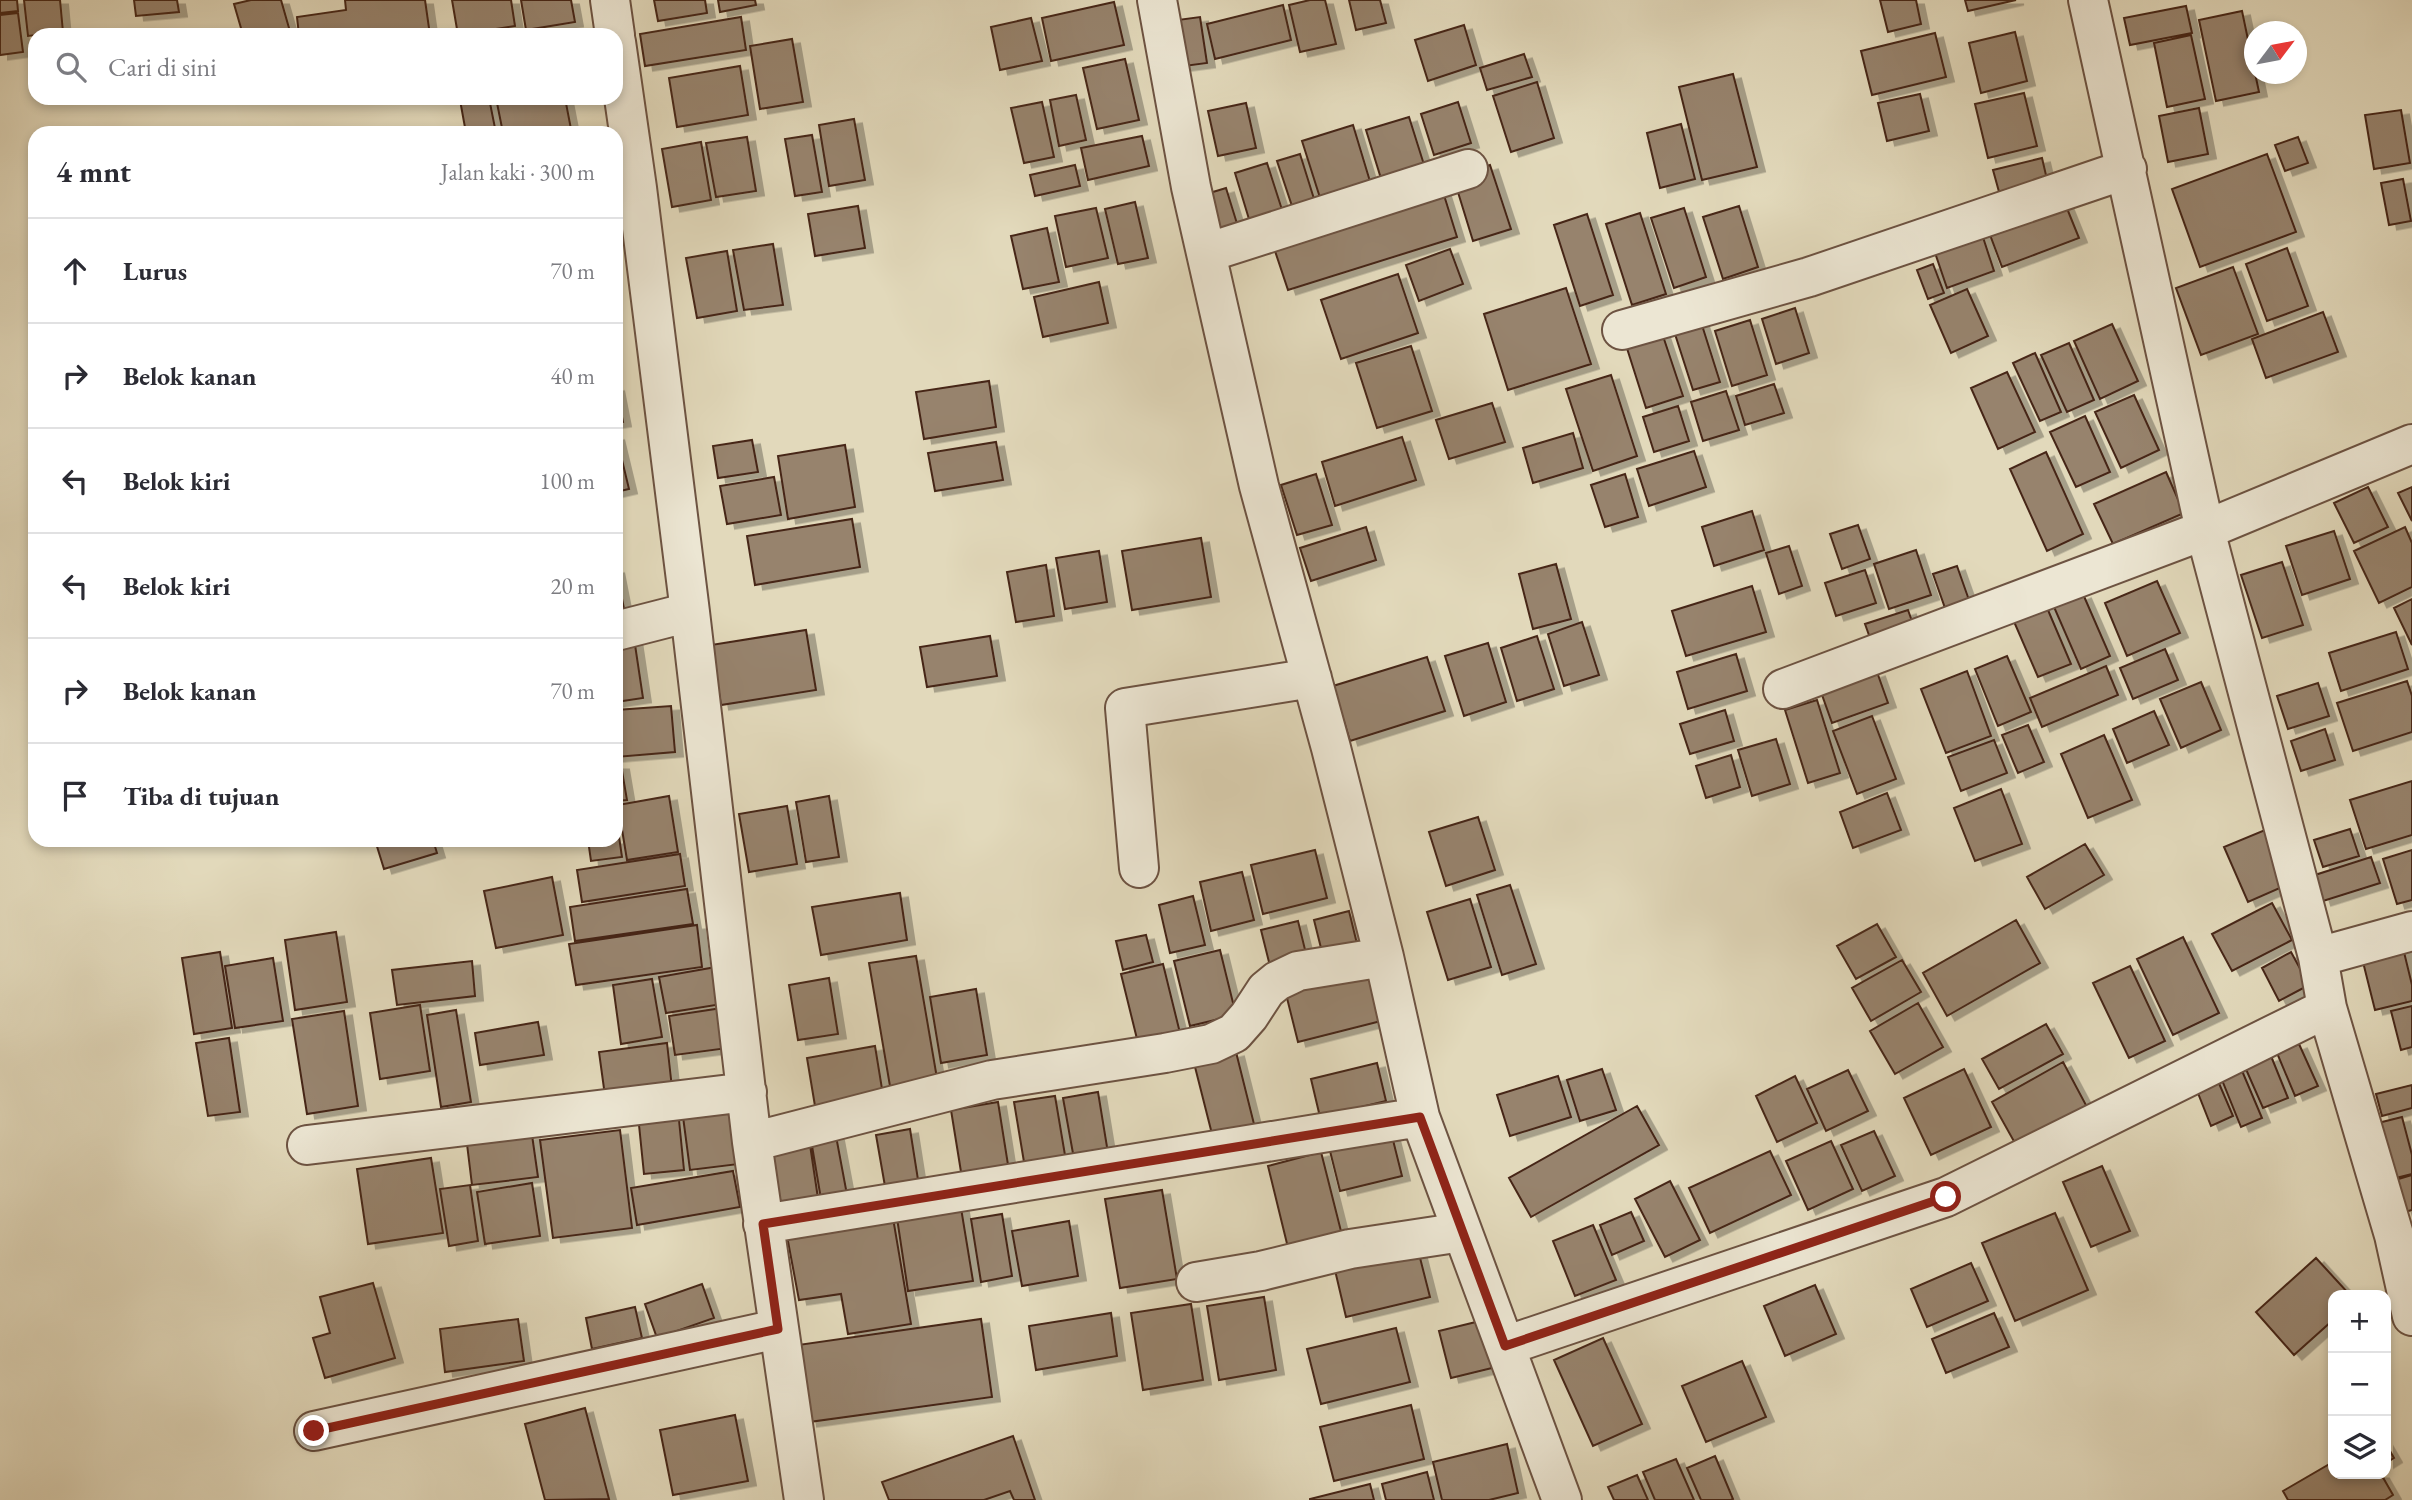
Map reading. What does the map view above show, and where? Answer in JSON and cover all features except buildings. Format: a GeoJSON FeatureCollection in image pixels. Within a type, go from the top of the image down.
{"type":"FeatureCollection","features":[{"type":"Feature","properties":{"kind":"street"},"geometry":{"type":"LineString","coordinates":[[610,0],[614,28]]}},
{"type":"Feature","properties":{"kind":"street"},"geometry":{"type":"LineString","coordinates":[[1157,0],[1191,187],[1259,486],[1384,957],[1420,1117],[1562,1500]]}},
{"type":"Feature","properties":{"kind":"street"},"geometry":{"type":"LineString","coordinates":[[2088,0],[2205,530],[2318,957],[2327,1008],[2403,1232],[2412,1316]]}},
{"type":"Feature","properties":{"kind":"street"},"geometry":{"type":"LineString","coordinates":[[623,91],[690,612],[752,1142],[804,1500]]}},
{"type":"Feature","properties":{"kind":"street"},"geometry":{"type":"LineString","coordinates":[[1206,253],[1468,169]]}},
{"type":"Feature","properties":{"kind":"street"},"geometry":{"type":"LineString","coordinates":[[1622,330],[1809,277],[2127,169]]}},
{"type":"Feature","properties":{"kind":"street"},"geometry":{"type":"LineString","coordinates":[[1783,689],[2205,530],[2412,444]]}},
{"type":"Feature","properties":{"kind":"street"},"geometry":{"type":"LineString","coordinates":[[623,629],[690,612]]}},
{"type":"Feature","properties":{"kind":"street"},"geometry":{"type":"LineString","coordinates":[[1139,868],[1125,708],[1312,678]]}},
{"type":"Feature","properties":{"kind":"street"},"geometry":{"type":"LineString","coordinates":[[2318,957],[2412,931]]}},
{"type":"Feature","properties":{"kind":"street"},"geometry":{"type":"LineString","coordinates":[[752,1142],[992,1080],[1211,1044],[1234,1033],[1266,990],[1278,981],[1298,971],[1384,957]]}},
{"type":"Feature","properties":{"kind":"street"},"geometry":{"type":"LineString","coordinates":[[1505,1346],[1946,1197],[2327,1008]]}},
{"type":"Feature","properties":{"kind":"street"},"geometry":{"type":"LineString","coordinates":[[307,1145],[747,1092]]}},
{"type":"Feature","properties":{"kind":"street"},"geometry":{"type":"LineString","coordinates":[[763,1224],[1420,1117]]}},
{"type":"Feature","properties":{"kind":"street"},"geometry":{"type":"LineString","coordinates":[[1196,1282],[1261,1271],[1350,1249],[1462,1232]]}},
{"type":"Feature","properties":{"kind":"street"},"geometry":{"type":"LineString","coordinates":[[314,1431],[778,1329]]}},
{"type":"Feature","properties":{"kind":"route"},"geometry":{"type":"LineString","coordinates":[[314,1431],[778,1329],[763,1224],[1420,1117],[1505,1346],[1946,1197]]}}]}
